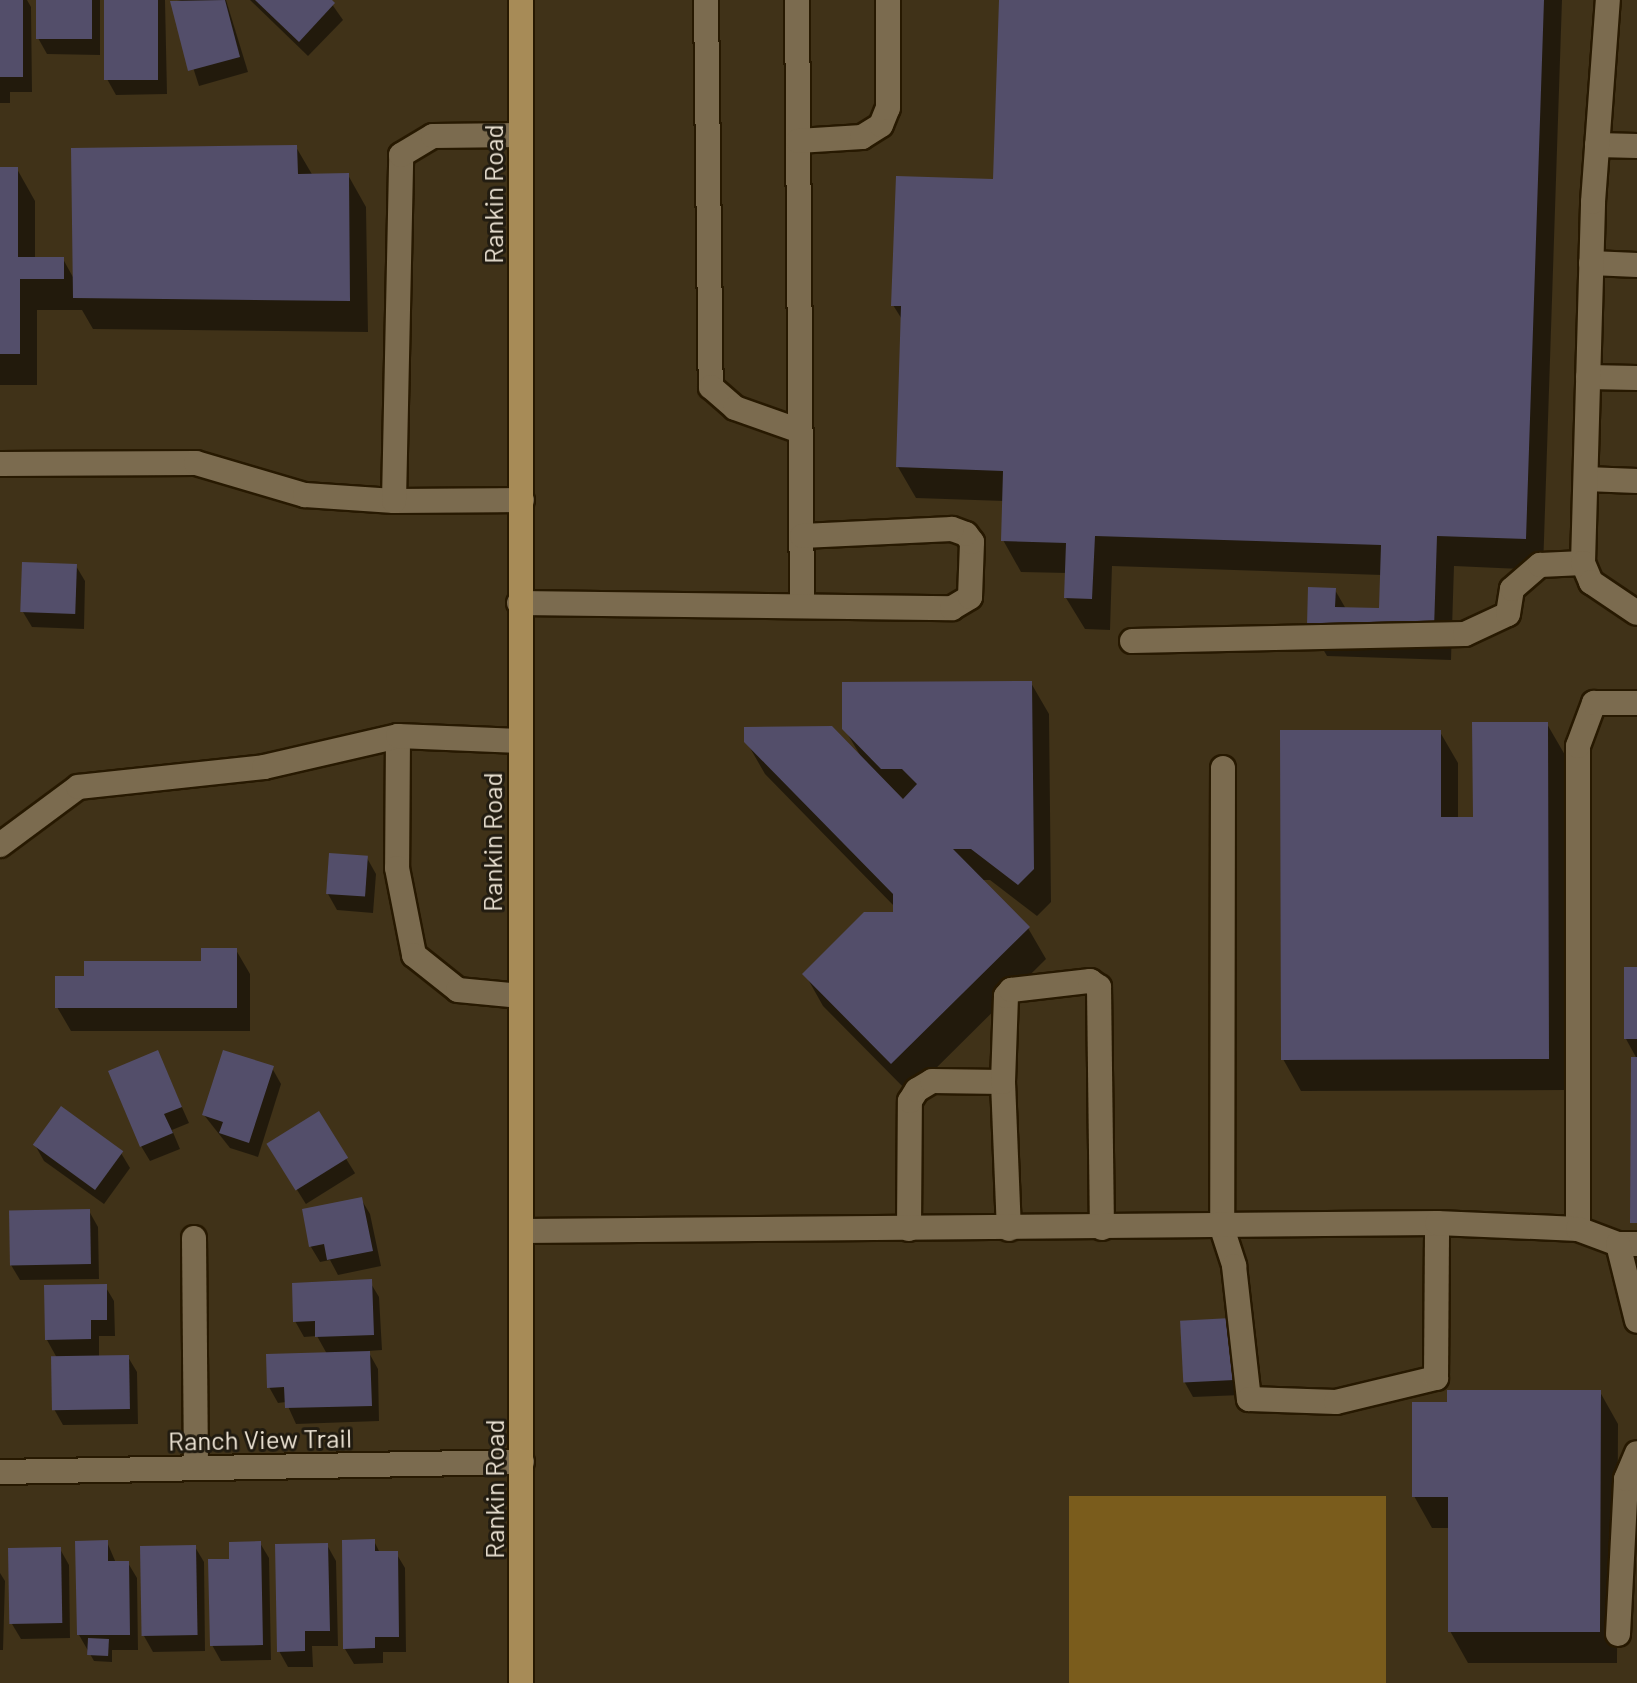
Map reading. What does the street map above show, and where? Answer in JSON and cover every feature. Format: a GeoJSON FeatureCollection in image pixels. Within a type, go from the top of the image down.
{"type":"FeatureCollection","features":[{"type":"Feature","properties":{"kind":"main road","name":"Rankin Road"},"geometry":{"type":"LineString","coordinates":[[521,0],[521,1683]]}},
{"type":"Feature","properties":{"kind":"street"},"geometry":{"type":"LineString","coordinates":[[706,0],[711,387],[735,408],[800,431]]}},
{"type":"Feature","properties":{"kind":"street"},"geometry":{"type":"LineString","coordinates":[[797,0],[802,605]]}},
{"type":"Feature","properties":{"kind":"street"},"geometry":{"type":"LineString","coordinates":[[798,141],[862,137],[881,125],[888,108],[888,0]]}},
{"type":"Feature","properties":{"kind":"street"},"geometry":{"type":"LineString","coordinates":[[1608,0],[1591,263],[1583,563],[1591,582],[1637,613]]}},
{"type":"Feature","properties":{"kind":"street"},"geometry":{"type":"LineString","coordinates":[[394,501],[401,155],[433,136],[521,135]]}},
{"type":"Feature","properties":{"kind":"street"},"geometry":{"type":"LineString","coordinates":[[1597,145],[1637,146]]}},
{"type":"Feature","properties":{"kind":"street"},"geometry":{"type":"LineString","coordinates":[[1591,263],[1637,265]]}},
{"type":"Feature","properties":{"kind":"street"},"geometry":{"type":"LineString","coordinates":[[1588,377],[1637,378]]}},
{"type":"Feature","properties":{"kind":"street"},"geometry":{"type":"LineString","coordinates":[[0,464],[196,463],[305,495],[394,501],[522,500]]}},
{"type":"Feature","properties":{"kind":"street"},"geometry":{"type":"LineString","coordinates":[[1586,479],[1637,481]]}},
{"type":"Feature","properties":{"kind":"street"},"geometry":{"type":"LineString","coordinates":[[519,603],[963,605],[970,597],[972,542],[952,529],[802,536]]}},
{"type":"Feature","properties":{"kind":"street"},"geometry":{"type":"LineString","coordinates":[[1132,641],[1465,634],[1508,614],[1512,589],[1523,575],[1540,565],[1583,563]]}},
{"type":"Feature","properties":{"kind":"street"},"geometry":{"type":"LineString","coordinates":[[1578,1229],[1578,746],[1594,703],[1637,703]]}},
{"type":"Feature","properties":{"kind":"street"},"geometry":{"type":"LineString","coordinates":[[398,736],[397,868],[414,955],[458,990],[521,996]]}},
{"type":"Feature","properties":{"kind":"street"},"geometry":{"type":"LineString","coordinates":[[0,845],[78,787],[264,767],[398,736],[520,741]]}},
{"type":"Feature","properties":{"kind":"street"},"geometry":{"type":"LineString","coordinates":[[1223,768],[1222,1228],[1234,1266],[1249,1399],[1336,1402],[1436,1378],[1437,1223]]}},
{"type":"Feature","properties":{"kind":"street"},"geometry":{"type":"LineString","coordinates":[[1009,1229],[1003,1082],[1006,996],[1011,990],[1090,981],[1099,987],[1102,1228]]}},
{"type":"Feature","properties":{"kind":"street"},"geometry":{"type":"LineString","coordinates":[[909,1229],[910,1101],[917,1090],[932,1081],[1003,1082]]}},
{"type":"Feature","properties":{"kind":"street"},"geometry":{"type":"LineString","coordinates":[[522,1231],[1222,1228],[1437,1223],[1578,1229],[1628,1244],[1637,1321]]}},
{"type":"Feature","properties":{"kind":"street"},"geometry":{"type":"LineString","coordinates":[[194,1238],[196,1468]]}},
{"type":"Feature","properties":{"kind":"street"},"geometry":{"type":"LineString","coordinates":[[1618,1634],[1626,1479],[1637,1453]]}},
{"type":"Feature","properties":{"kind":"street","name":"Ranch View Trail"},"geometry":{"type":"LineString","coordinates":[[0,1472],[522,1462]]}},
{"type":"Feature","properties":{"kind":"shaded area"},"geometry":{"type":"Polygon","coordinates":[[[1069,1496],[1386,1496],[1386,1683],[1069,1683],[1069,1496]]]}},
{"type":"Feature","properties":{"kind":"building"},"geometry":{"type":"Polygon","coordinates":[[[0,0],[23,0],[23,77],[0,77],[0,0]]]}},
{"type":"Feature","properties":{"kind":"building"},"geometry":{"type":"Polygon","coordinates":[[[36,0],[92,0],[92,39],[36,39],[36,0]]]}},
{"type":"Feature","properties":{"kind":"building"},"geometry":{"type":"Polygon","coordinates":[[[104,0],[158,0],[158,80],[104,80],[104,0]]]}},
{"type":"Feature","properties":{"kind":"building"},"geometry":{"type":"Polygon","coordinates":[[[225,0],[240,57],[188,71],[170,1],[225,0]]]}},
{"type":"Feature","properties":{"kind":"building"},"geometry":{"type":"Polygon","coordinates":[[[255,0],[332,0],[335,3],[299,42],[255,0]]]}},
{"type":"Feature","properties":{"kind":"building"},"geometry":{"type":"Polygon","coordinates":[[[999,0],[1544,0],[1526,539],[1437,536],[1434,629],[1307,625],[1308,587],[1336,588],[1335,607],[1379,608],[1381,545],[1095,536],[1092,599],[1064,598],[1066,543],[1001,541],[1003,471],[896,467],[901,306],[891,306],[896,176],[993,179],[999,0]]]}},
{"type":"Feature","properties":{"kind":"building"},"geometry":{"type":"Polygon","coordinates":[[[297,145],[298,174],[349,173],[350,301],[73,298],[71,148],[297,145]]]}},
{"type":"Feature","properties":{"kind":"building"},"geometry":{"type":"Polygon","coordinates":[[[0,167],[18,167],[18,257],[64,257],[64,279],[20,279],[20,354],[0,354],[0,167]]]}},
{"type":"Feature","properties":{"kind":"building"},"geometry":{"type":"Polygon","coordinates":[[[22,562],[77,564],[75,614],[20,612],[22,562]]]}},
{"type":"Feature","properties":{"kind":"building"},"geometry":{"type":"Polygon","coordinates":[[[1032,681],[1034,869],[1018,885],[971,849],[953,849],[1030,927],[891,1064],[802,974],[864,912],[893,912],[893,894],[744,742],[744,727],[832,726],[903,799],[917,784],[902,769],[881,769],[842,729],[842,682],[1032,681]]]}},
{"type":"Feature","properties":{"kind":"building"},"geometry":{"type":"Polygon","coordinates":[[[1472,722],[1548,722],[1549,1059],[1281,1060],[1280,730],[1441,730],[1441,817],[1473,817],[1472,722]]]}},
{"type":"Feature","properties":{"kind":"building"},"geometry":{"type":"Polygon","coordinates":[[[329,853],[368,856],[365,897],[326,894],[329,853]]]}},
{"type":"Feature","properties":{"kind":"building"},"geometry":{"type":"Polygon","coordinates":[[[201,948],[237,948],[237,1008],[55,1008],[55,976],[84,976],[84,961],[201,961],[201,948]]]}},
{"type":"Feature","properties":{"kind":"building"},"geometry":{"type":"Polygon","coordinates":[[[1624,967],[1637,967],[1637,1039],[1624,1039],[1624,967]]]}},
{"type":"Feature","properties":{"kind":"building"},"geometry":{"type":"Polygon","coordinates":[[[158,1050],[182,1107],[164,1114],[173,1133],[140,1147],[108,1071],[158,1050]]]}},
{"type":"Feature","properties":{"kind":"building"},"geometry":{"type":"Polygon","coordinates":[[[223,1050],[274,1066],[249,1143],[219,1133],[223,1122],[202,1115],[223,1050]]]}},
{"type":"Feature","properties":{"kind":"building"},"geometry":{"type":"Polygon","coordinates":[[[1631,1057],[1637,1057],[1637,1223],[1630,1223],[1631,1057]]]}},
{"type":"Feature","properties":{"kind":"building"},"geometry":{"type":"Polygon","coordinates":[[[61,1106],[123,1151],[95,1190],[33,1145],[61,1106]]]}},
{"type":"Feature","properties":{"kind":"building"},"geometry":{"type":"Polygon","coordinates":[[[319,1111],[348,1158],[296,1190],[266,1144],[319,1111]]]}},
{"type":"Feature","properties":{"kind":"building"},"geometry":{"type":"Polygon","coordinates":[[[362,1197],[373,1251],[327,1260],[324,1244],[309,1247],[302,1209],[362,1197]]]}},
{"type":"Feature","properties":{"kind":"building"},"geometry":{"type":"Polygon","coordinates":[[[90,1209],[91,1264],[10,1265],[9,1210],[90,1209]]]}},
{"type":"Feature","properties":{"kind":"building"},"geometry":{"type":"Polygon","coordinates":[[[372,1279],[374,1335],[315,1337],[315,1321],[293,1322],[292,1283],[372,1279]]]}},
{"type":"Feature","properties":{"kind":"building"},"geometry":{"type":"Polygon","coordinates":[[[107,1284],[107,1320],[91,1320],[91,1339],[45,1340],[44,1285],[107,1284]]]}},
{"type":"Feature","properties":{"kind":"building"},"geometry":{"type":"Polygon","coordinates":[[[1231,1318],[1234,1380],[1183,1383],[1180,1321],[1231,1318]]]}},
{"type":"Feature","properties":{"kind":"building"},"geometry":{"type":"Polygon","coordinates":[[[370,1351],[372,1406],[285,1408],[284,1387],[267,1388],[266,1354],[370,1351]]]}},
{"type":"Feature","properties":{"kind":"building"},"geometry":{"type":"Polygon","coordinates":[[[129,1355],[130,1409],[52,1410],[51,1356],[129,1355]]]}},
{"type":"Feature","properties":{"kind":"building"},"geometry":{"type":"Polygon","coordinates":[[[1447,1390],[1601,1390],[1600,1632],[1448,1632],[1448,1497],[1412,1497],[1412,1402],[1447,1402],[1447,1390]]]}},
{"type":"Feature","properties":{"kind":"building"},"geometry":{"type":"Polygon","coordinates":[[[375,1539],[375,1551],[398,1551],[399,1637],[375,1637],[375,1648],[343,1649],[342,1540],[375,1539]]]}},
{"type":"Feature","properties":{"kind":"building"},"geometry":{"type":"Polygon","coordinates":[[[108,1540],[108,1561],[129,1561],[130,1635],[77,1635],[75,1541],[108,1540]]]}},
{"type":"Feature","properties":{"kind":"building"},"geometry":{"type":"Polygon","coordinates":[[[261,1541],[263,1645],[210,1646],[208,1559],[229,1559],[229,1542],[261,1541]]]}},
{"type":"Feature","properties":{"kind":"building"},"geometry":{"type":"Polygon","coordinates":[[[328,1543],[330,1631],[305,1631],[305,1651],[277,1652],[275,1544],[328,1543]]]}},
{"type":"Feature","properties":{"kind":"building"},"geometry":{"type":"Polygon","coordinates":[[[196,1545],[198,1635],[142,1636],[140,1546],[196,1545]]]}},
{"type":"Feature","properties":{"kind":"building"},"geometry":{"type":"Polygon","coordinates":[[[61,1547],[62,1623],[9,1624],[8,1548],[61,1547]]]}},
{"type":"Feature","properties":{"kind":"building"},"geometry":{"type":"Polygon","coordinates":[[[88,1638],[109,1639],[108,1656],[87,1655],[88,1638]]]}}]}
